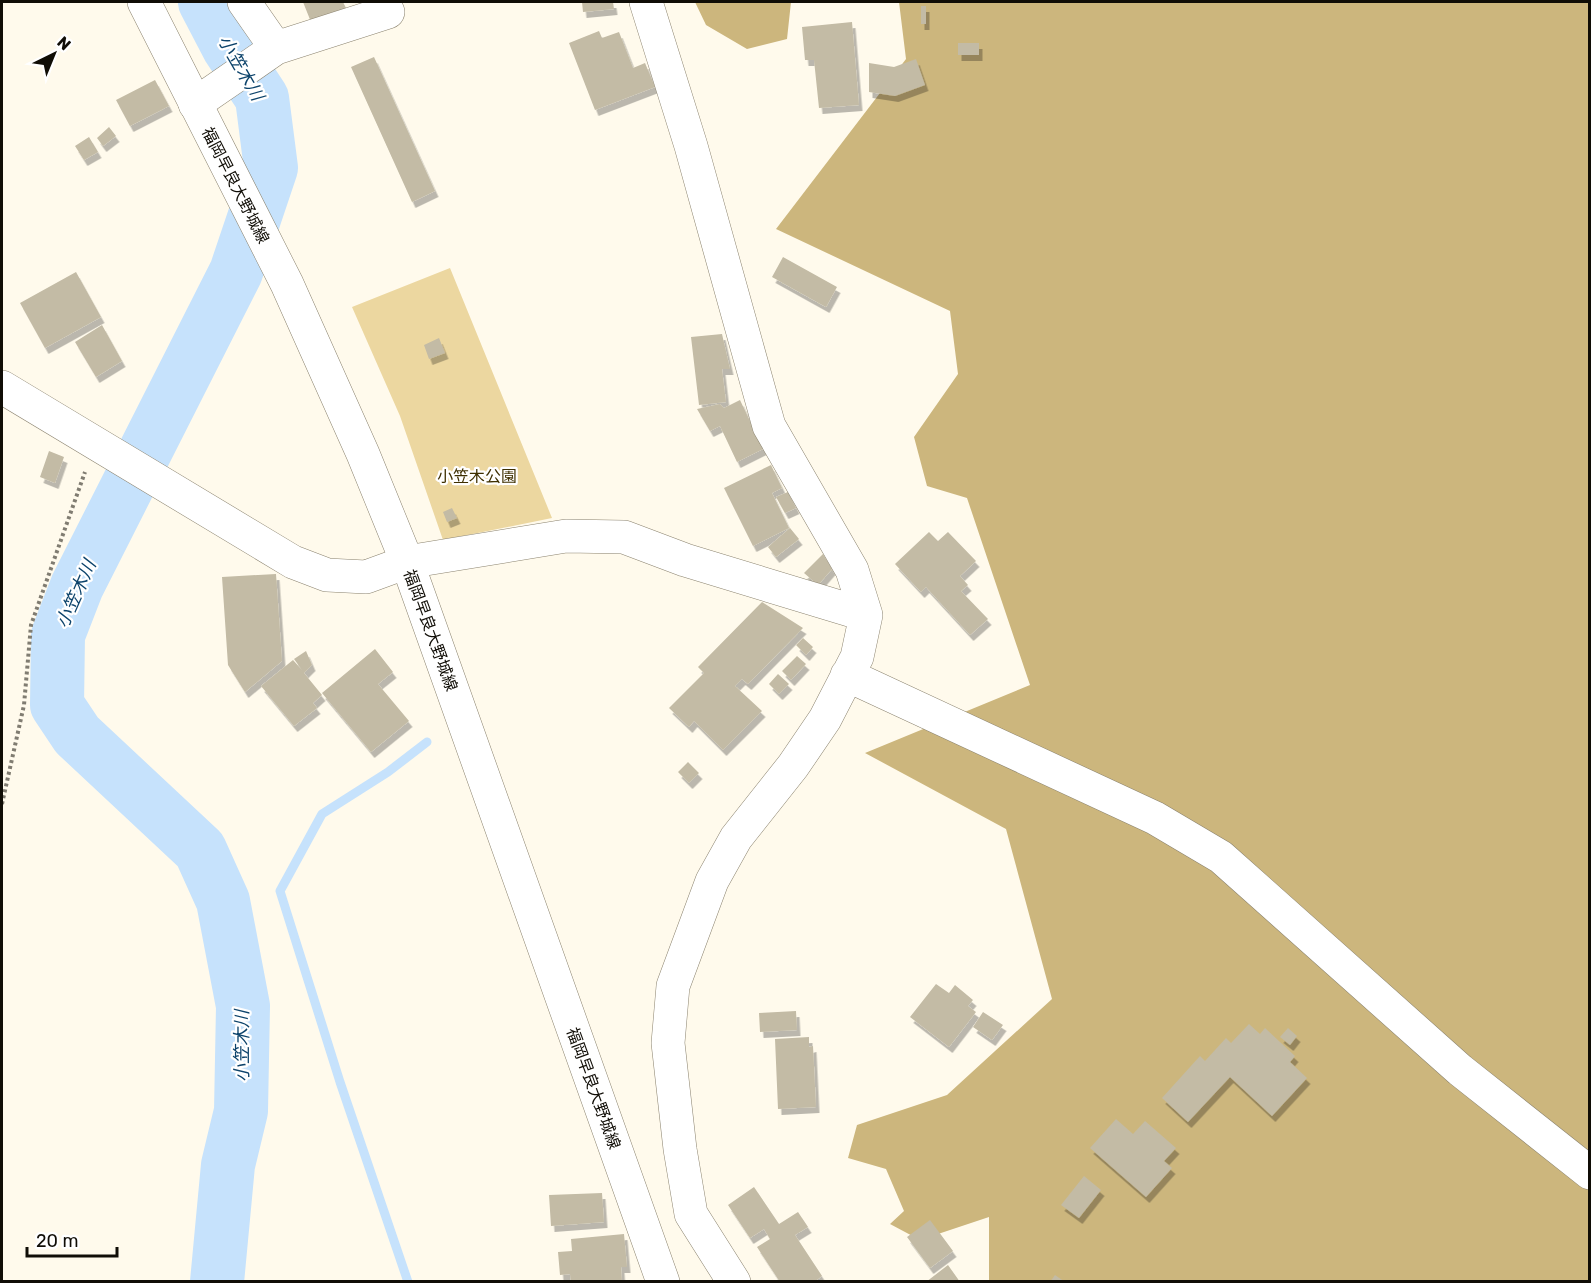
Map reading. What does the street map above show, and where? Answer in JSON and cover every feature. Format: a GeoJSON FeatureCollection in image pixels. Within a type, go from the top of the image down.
{"type":"FeatureCollection","features":[{"type":"Feature","properties":{"kind":"street","name":"福岡早良大野城線"},"geometry":{"type":"LineString","coordinates":[[144,2],[287,284],[363,454],[407,562],[663,1281]]}},
{"type":"Feature","properties":{"kind":"street"},"geometry":{"type":"LineString","coordinates":[[244,2],[276,48]]}},
{"type":"Feature","properties":{"kind":"street"},"geometry":{"type":"LineString","coordinates":[[646,2],[691,146],[769,426],[852,570],[866,615],[857,657],[825,719],[793,766],[736,838],[712,881],[673,986],[668,1043],[680,1149],[691,1214],[734,1281]]}},
{"type":"Feature","properties":{"kind":"street"},"geometry":{"type":"LineString","coordinates":[[195,104],[276,48],[388,12]]}},
{"type":"Feature","properties":{"kind":"street"},"geometry":{"type":"LineString","coordinates":[[2,387],[293,562],[327,575],[366,577],[407,562],[566,536],[624,537],[685,560],[866,615]]}},
{"type":"Feature","properties":{"kind":"street"},"geometry":{"type":"LineString","coordinates":[[847,675],[1155,818],[1221,857],[1460,1070],[1590,1173]]}},
{"type":"Feature","properties":{"kind":"path"},"geometry":{"type":"LineString","coordinates":[[2,804],[24,705],[31,625],[95,443]]}},
{"type":"Feature","properties":{"kind":"green space","name":"小笠木公園"},"geometry":{"type":"Polygon","coordinates":[[[450,268],[552,518],[443,540],[400,416],[352,307],[450,268]]]}},
{"type":"Feature","properties":{"kind":"shaded area"},"geometry":{"type":"Polygon","coordinates":[[[695,2],[791,2],[787,39],[747,49],[706,25],[695,2]]]}},
{"type":"Feature","properties":{"kind":"shaded area"},"geometry":{"type":"Polygon","coordinates":[[[899,2],[1589,2],[1589,1281],[989,1281],[989,1217],[920,1240],[890,1224],[904,1211],[886,1169],[848,1158],[857,1125],[947,1095],[1052,999],[1006,829],[865,753],[1030,685],[967,498],[927,486],[914,437],[958,374],[950,311],[776,229],[906,59],[899,2]]]}},
{"type":"Feature","properties":{"kind":"building"},"geometry":{"type":"Polygon","coordinates":[[[303,2],[343,2],[346,8],[311,22],[303,2]]]}},
{"type":"Feature","properties":{"kind":"building"},"geometry":{"type":"Polygon","coordinates":[[[582,2],[613,2],[614,9],[583,12],[582,2]]]}},
{"type":"Feature","properties":{"kind":"building"},"geometry":{"type":"Polygon","coordinates":[[[921,6],[926,6],[926,24],[921,24],[921,6]]]}},
{"type":"Feature","properties":{"kind":"building"},"geometry":{"type":"Polygon","coordinates":[[[852,22],[859,105],[819,108],[814,60],[805,60],[802,27],[852,22]]]}},
{"type":"Feature","properties":{"kind":"building"},"geometry":{"type":"Polygon","coordinates":[[[599,31],[602,38],[619,32],[633,68],[645,63],[655,87],[595,110],[569,43],[599,31]]]}},
{"type":"Feature","properties":{"kind":"building"},"geometry":{"type":"Polygon","coordinates":[[[958,43],[979,43],[979,55],[958,55],[958,43]]]}},
{"type":"Feature","properties":{"kind":"building"},"geometry":{"type":"Polygon","coordinates":[[[374,57],[435,191],[412,202],[351,67],[374,57]]]}},
{"type":"Feature","properties":{"kind":"building"},"geometry":{"type":"Polygon","coordinates":[[[916,59],[925,85],[895,96],[869,92],[869,63],[894,67],[916,59]]]}},
{"type":"Feature","properties":{"kind":"building"},"geometry":{"type":"Polygon","coordinates":[[[155,80],[169,106],[130,126],[116,100],[155,80]]]}},
{"type":"Feature","properties":{"kind":"building"},"geometry":{"type":"Polygon","coordinates":[[[109,127],[116,136],[103,146],[97,138],[109,127]]]}},
{"type":"Feature","properties":{"kind":"building"},"geometry":{"type":"Polygon","coordinates":[[[89,137],[98,152],[84,160],[75,146],[89,137]]]}},
{"type":"Feature","properties":{"kind":"building"},"geometry":{"type":"Polygon","coordinates":[[[783,257],[837,287],[826,307],[772,277],[783,257]]]}},
{"type":"Feature","properties":{"kind":"building"},"geometry":{"type":"Polygon","coordinates":[[[76,272],[101,317],[45,348],[20,303],[76,272]]]}},
{"type":"Feature","properties":{"kind":"building"},"geometry":{"type":"Polygon","coordinates":[[[102,325],[122,361],[96,377],[75,342],[102,325]]]}},
{"type":"Feature","properties":{"kind":"building"},"geometry":{"type":"Polygon","coordinates":[[[722,334],[730,369],[722,369],[726,402],[699,405],[691,337],[722,334]]]}},
{"type":"Feature","properties":{"kind":"building"},"geometry":{"type":"Polygon","coordinates":[[[439,338],[445,353],[429,359],[424,345],[439,338]]]}},
{"type":"Feature","properties":{"kind":"building"},"geometry":{"type":"Polygon","coordinates":[[[740,400],[763,449],[737,462],[720,426],[710,431],[697,409],[720,404],[724,408],[740,400]]]}},
{"type":"Feature","properties":{"kind":"building"},"geometry":{"type":"Polygon","coordinates":[[[49,451],[64,457],[55,483],[40,477],[49,451]]]}},
{"type":"Feature","properties":{"kind":"building"},"geometry":{"type":"Polygon","coordinates":[[[771,465],[782,488],[772,493],[789,528],[753,546],[724,488],[771,465]]]}},
{"type":"Feature","properties":{"kind":"building"},"geometry":{"type":"Polygon","coordinates":[[[788,492],[796,508],[785,513],[776,497],[788,492]]]}},
{"type":"Feature","properties":{"kind":"building"},"geometry":{"type":"Polygon","coordinates":[[[452,508],[457,518],[447,522],[443,512],[452,508]]]}},
{"type":"Feature","properties":{"kind":"building"},"geometry":{"type":"Polygon","coordinates":[[[790,528],[799,539],[776,557],[768,547],[790,528]]]}},
{"type":"Feature","properties":{"kind":"building"},"geometry":{"type":"Polygon","coordinates":[[[929,532],[938,541],[948,532],[976,561],[960,576],[968,585],[961,591],[988,619],[970,635],[926,587],[921,592],[895,564],[929,532]]]}},
{"type":"Feature","properties":{"kind":"building"},"geometry":{"type":"Polygon","coordinates":[[[823,554],[832,569],[818,585],[804,573],[823,554]]]}},
{"type":"Feature","properties":{"kind":"building"},"geometry":{"type":"Polygon","coordinates":[[[276,574],[282,661],[245,692],[228,665],[222,577],[276,574]]]}},
{"type":"Feature","properties":{"kind":"building"},"geometry":{"type":"Polygon","coordinates":[[[762,602],[803,628],[748,684],[742,679],[735,686],[762,711],[723,750],[694,721],[689,727],[669,708],[704,673],[698,667],[762,602]]]}},
{"type":"Feature","properties":{"kind":"building"},"geometry":{"type":"Polygon","coordinates":[[[803,638],[813,647],[806,655],[796,645],[803,638]]]}},
{"type":"Feature","properties":{"kind":"building"},"geometry":{"type":"Polygon","coordinates":[[[375,649],[393,672],[378,684],[409,721],[371,752],[322,693],[375,649]]]}},
{"type":"Feature","properties":{"kind":"building"},"geometry":{"type":"Polygon","coordinates":[[[306,651],[312,665],[304,673],[322,695],[313,703],[317,708],[294,726],[261,686],[293,660],[302,670],[294,659],[306,651]]]}},
{"type":"Feature","properties":{"kind":"building"},"geometry":{"type":"Polygon","coordinates":[[[797,656],[806,664],[791,680],[782,671],[797,656]]]}},
{"type":"Feature","properties":{"kind":"building"},"geometry":{"type":"Polygon","coordinates":[[[778,674],[789,684],[779,694],[769,684],[778,674]]]}},
{"type":"Feature","properties":{"kind":"building"},"geometry":{"type":"Polygon","coordinates":[[[688,762],[699,773],[689,783],[678,772],[688,762]]]}},
{"type":"Feature","properties":{"kind":"building"},"geometry":{"type":"Polygon","coordinates":[[[936,984],[949,993],[955,985],[973,1000],[968,1006],[976,1012],[949,1047],[910,1017],[936,984]]]}},
{"type":"Feature","properties":{"kind":"building"},"geometry":{"type":"Polygon","coordinates":[[[796,1011],[797,1030],[760,1032],[759,1013],[796,1011]]]}},
{"type":"Feature","properties":{"kind":"building"},"geometry":{"type":"Polygon","coordinates":[[[983,1012],[1003,1025],[992,1040],[973,1027],[983,1012]]]}},
{"type":"Feature","properties":{"kind":"building"},"geometry":{"type":"Polygon","coordinates":[[[1249,1024],[1260,1034],[1265,1028],[1295,1056],[1290,1062],[1307,1078],[1272,1116],[1230,1077],[1188,1122],[1162,1098],[1200,1056],[1205,1061],[1226,1038],[1231,1043],[1249,1024]]]}},
{"type":"Feature","properties":{"kind":"building"},"geometry":{"type":"Polygon","coordinates":[[[1288,1028],[1297,1036],[1290,1045],[1280,1037],[1288,1028]]]}},
{"type":"Feature","properties":{"kind":"building"},"geometry":{"type":"Polygon","coordinates":[[[809,1037],[809,1047],[813,1046],[816,1107],[778,1109],[775,1039],[809,1037]]]}},
{"type":"Feature","properties":{"kind":"building"},"geometry":{"type":"Polygon","coordinates":[[[1116,1119],[1133,1134],[1145,1121],[1176,1148],[1164,1161],[1172,1168],[1146,1197],[1090,1148],[1116,1119]]]}},
{"type":"Feature","properties":{"kind":"building"},"geometry":{"type":"Polygon","coordinates":[[[1084,1176],[1101,1190],[1079,1218],[1061,1205],[1084,1176]]]}},
{"type":"Feature","properties":{"kind":"building"},"geometry":{"type":"Polygon","coordinates":[[[754,1187],[779,1224],[798,1212],[808,1227],[795,1235],[822,1276],[814,1282],[780,1282],[757,1247],[770,1239],[764,1229],[750,1238],[728,1205],[754,1187]]]}},
{"type":"Feature","properties":{"kind":"building"},"geometry":{"type":"Polygon","coordinates":[[[602,1193],[604,1222],[551,1226],[549,1195],[602,1193]]]}},
{"type":"Feature","properties":{"kind":"building"},"geometry":{"type":"Polygon","coordinates":[[[930,1220],[953,1251],[930,1268],[907,1237],[930,1220]]]}},
{"type":"Feature","properties":{"kind":"building"},"geometry":{"type":"Polygon","coordinates":[[[624,1234],[627,1267],[621,1267],[622,1282],[571,1282],[570,1274],[560,1275],[558,1252],[572,1251],[571,1239],[624,1234]]]}},
{"type":"Feature","properties":{"kind":"building"},"geometry":{"type":"Polygon","coordinates":[[[948,1265],[960,1282],[926,1282],[948,1265]]]}},
{"type":"Feature","properties":{"kind":"building"},"geometry":{"type":"Polygon","coordinates":[[[1055,1275],[1065,1282],[1050,1282],[1055,1275]]]}},
{"type":"Feature","properties":{"kind":"waterway","name":"小笠木川"},"geometry":{"type":"LineString","coordinates":[[205,2],[229,48],[262,98],[271,168],[236,272],[77,586],[58,635],[57,705],[77,735],[200,850],[223,901],[243,1006],[241,1111],[228,1165],[217,1282]]}},
{"type":"Feature","properties":{"kind":"waterway"},"geometry":{"type":"LineString","coordinates":[[408,1282],[340,1082],[280,891],[322,814],[388,772],[427,742]]}}]}
